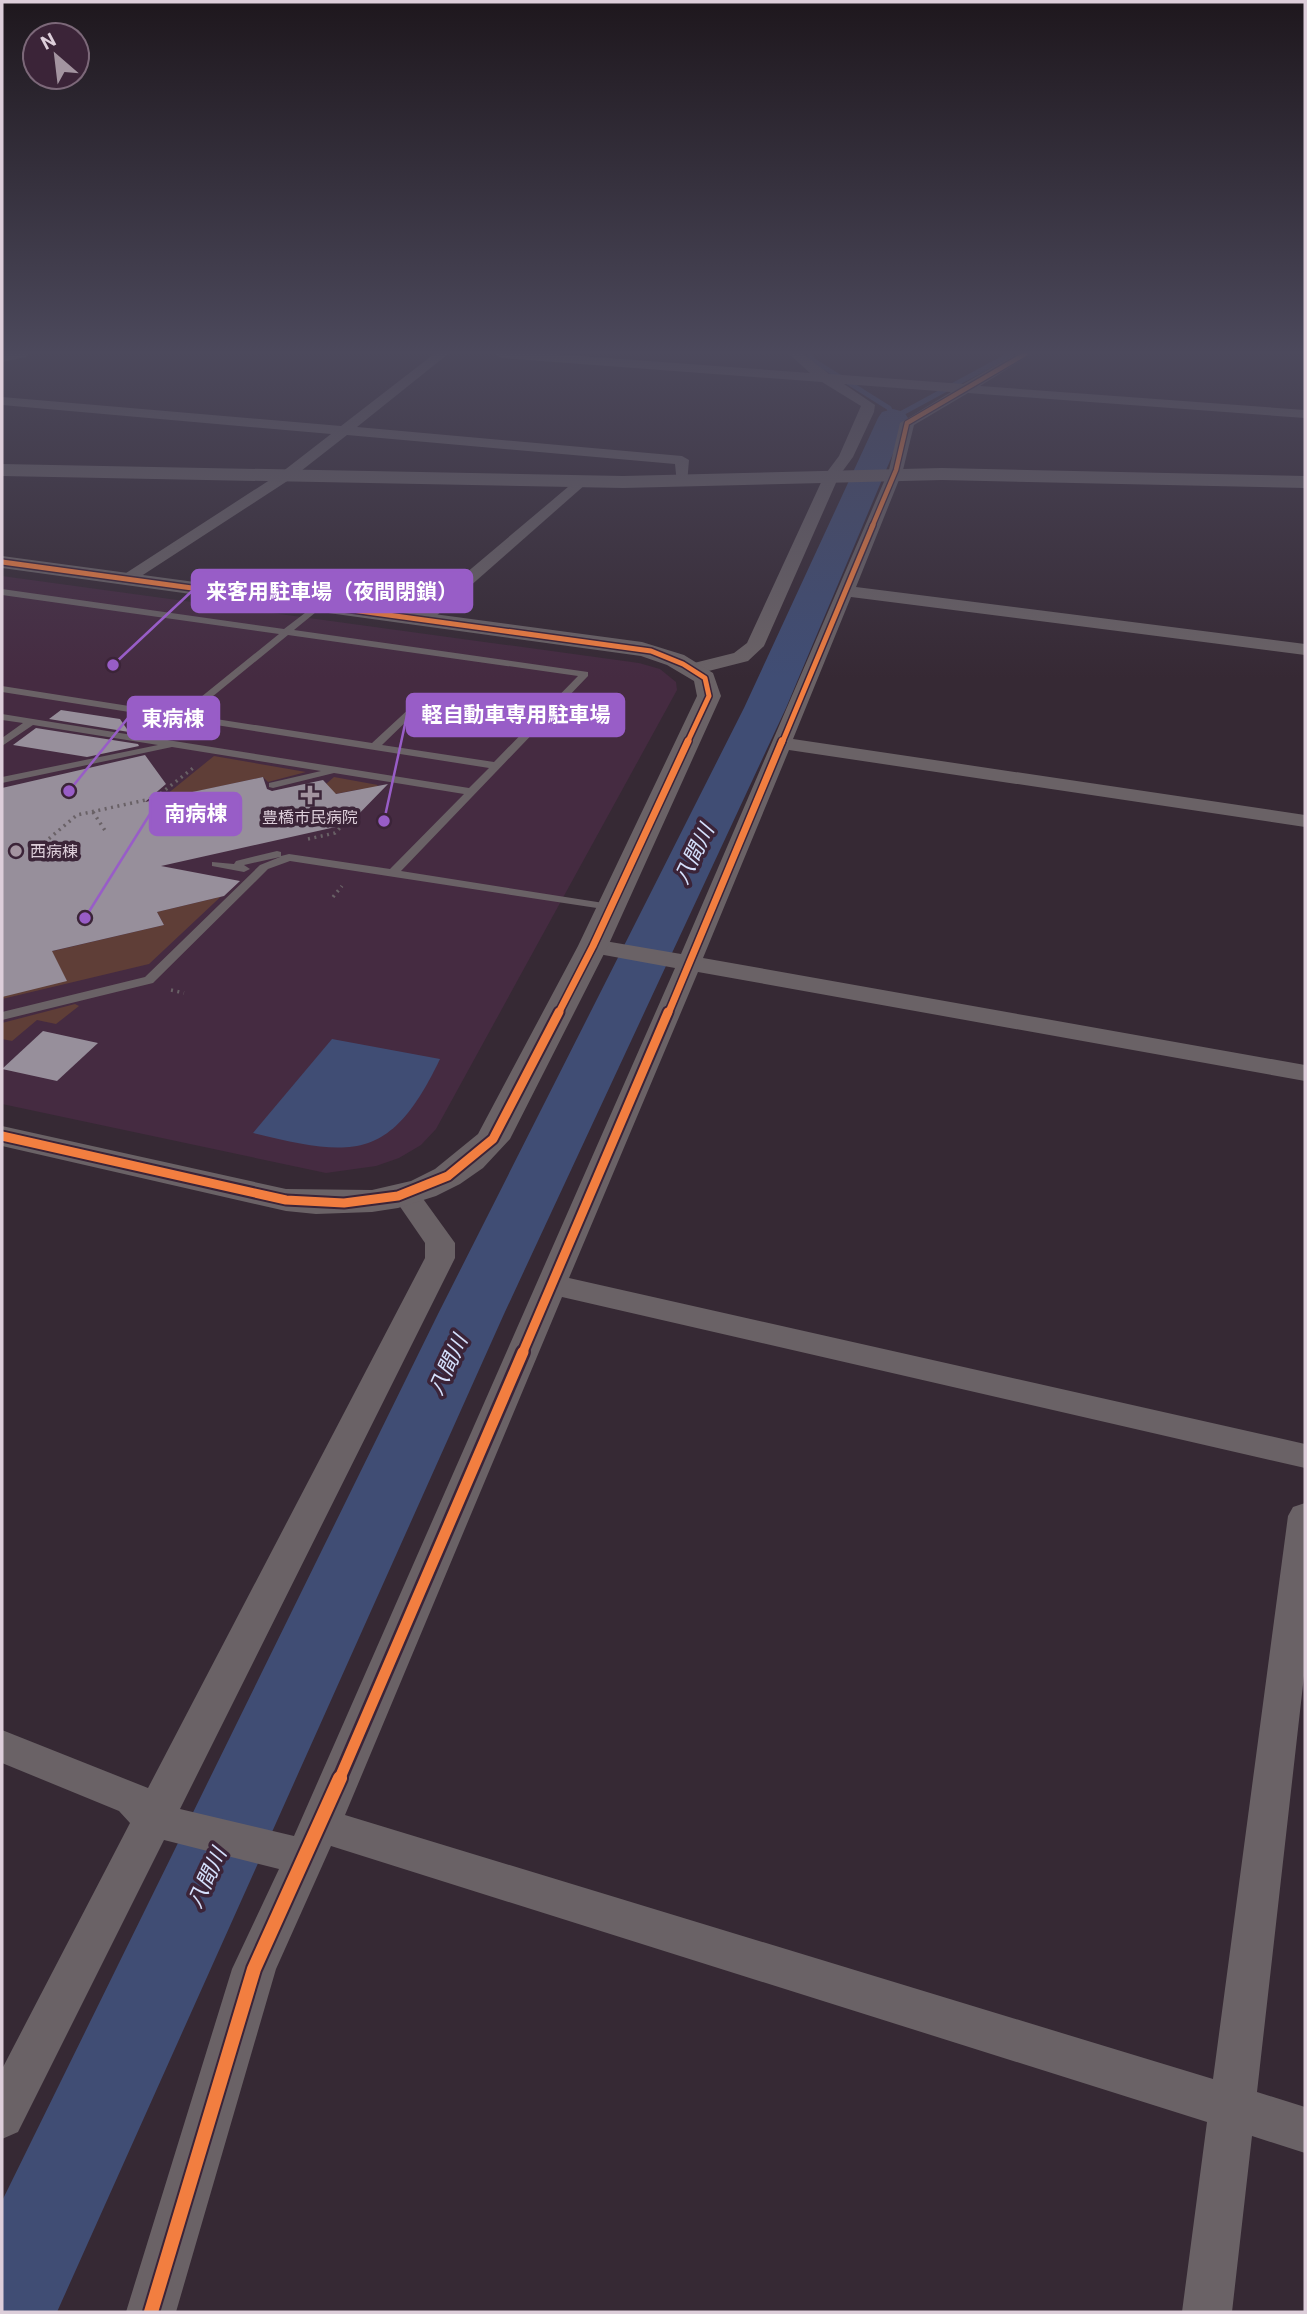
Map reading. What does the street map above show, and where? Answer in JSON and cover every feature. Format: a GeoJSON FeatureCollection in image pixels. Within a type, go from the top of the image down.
{"type":"FeatureCollection","features":[{"type":"Feature","properties":{"kind":"street"},"geometry":{"type":"LineString","coordinates":[[130,579],[303,462]]}},
{"type":"Feature","properties":{"kind":"street"},"geometry":{"type":"LineString","coordinates":[[682,462],[682,481]]}},
{"type":"Feature","properties":{"kind":"street"},"geometry":{"type":"LineString","coordinates":[[693,669],[741,657],[755,646],[843,462]]}},
{"type":"Feature","properties":{"kind":"street"},"geometry":{"type":"LineString","coordinates":[[151,2312],[254,1969],[312,1841],[550,1284],[682,962],[845,591],[897,462]]}},
{"type":"Feature","properties":{"kind":"street"},"geometry":{"type":"LineString","coordinates":[[2,470],[581,481],[682,481],[894,474],[1305,482]]}},
{"type":"Feature","properties":{"kind":"street"},"geometry":{"type":"LineString","coordinates":[[421,620],[581,481]]}},
{"type":"Feature","properties":{"kind":"street"},"geometry":{"type":"LineString","coordinates":[[2,562],[642,649],[670,656],[693,669],[705,678],[709,696],[610,907],[602,948],[493,1139],[472,1161],[444,1181],[406,1195],[360,1204],[326,1204],[286,1199],[2,1136]]}},
{"type":"Feature","properties":{"kind":"street"},"geometry":{"type":"LineString","coordinates":[[845,591],[1305,650]]}},
{"type":"Feature","properties":{"kind":"street"},"geometry":{"type":"LineString","coordinates":[[779,743],[1305,821]]}},
{"type":"Feature","properties":{"kind":"street"},"geometry":{"type":"LineString","coordinates":[[602,948],[1305,1073]]}},
{"type":"Feature","properties":{"kind":"street"},"geometry":{"type":"LineString","coordinates":[[2,2116],[440,1258],[440,1243],[406,1195]]}},
{"type":"Feature","properties":{"kind":"street"},"geometry":{"type":"LineString","coordinates":[[550,1284],[1305,1456]]}},
{"type":"Feature","properties":{"kind":"street"},"geometry":{"type":"LineString","coordinates":[[1207,2312],[1305,1516]]}},
{"type":"Feature","properties":{"kind":"street"},"geometry":{"type":"LineString","coordinates":[[2,1746],[133,1799],[154,1820],[312,1841],[1231,2106],[1305,2130]]}},
{"type":"Feature","properties":{"kind":"lane"},"geometry":{"type":"LineString","coordinates":[[2,592],[585,674],[394,872]]}},
{"type":"Feature","properties":{"kind":"lane"},"geometry":{"type":"LineString","coordinates":[[154,740],[317,606]]}},
{"type":"Feature","properties":{"kind":"lane"},"geometry":{"type":"LineString","coordinates":[[2,689],[497,766]]}},
{"type":"Feature","properties":{"kind":"lane"},"geometry":{"type":"LineString","coordinates":[[374,747],[415,708],[423,709]]}},
{"type":"Feature","properties":{"kind":"lane"},"geometry":{"type":"LineString","coordinates":[[2,717],[472,792]]}},
{"type":"Feature","properties":{"kind":"lane"},"geometry":{"type":"LineString","coordinates":[[2,743],[32,721]]}},
{"type":"Feature","properties":{"kind":"lane"},"geometry":{"type":"LineString","coordinates":[[2,780],[179,744]]}},
{"type":"Feature","properties":{"kind":"lane"},"geometry":{"type":"LineString","coordinates":[[273,785],[339,771]]}},
{"type":"Feature","properties":{"kind":"lane"},"geometry":{"type":"LineString","coordinates":[[237,868],[240,863],[297,850],[303,858]]}},
{"type":"Feature","properties":{"kind":"lane"},"geometry":{"type":"LineString","coordinates":[[2,1016],[149,980],[270,862],[303,858],[610,907]]}},
{"type":"Feature","properties":{"kind":"lane"},"geometry":{"type":"LineString","coordinates":[[216,864],[260,872]]}},
{"type":"Feature","properties":{"kind":"path"},"geometry":{"type":"LineString","coordinates":[[39,847],[77,815],[155,798],[198,764]]}},
{"type":"Feature","properties":{"kind":"path"},"geometry":{"type":"LineString","coordinates":[[93,812],[106,832]]}},
{"type":"Feature","properties":{"kind":"shaded area","name":"豊橋市民病院"},"geometry":{"type":"Polygon","coordinates":[[[2,576],[639,663],[660,669],[676,682],[677,690],[436,1129],[421,1145],[399,1158],[376,1166],[326,1173],[2,1104],[2,576]]]}},
{"type":"Feature","properties":{"kind":"shaded area"},"geometry":{"type":"Polygon","coordinates":[[[214,756],[306,772],[268,782],[263,777],[161,799],[214,756]]]}},
{"type":"Feature","properties":{"kind":"shaded area"},"geometry":{"type":"Polygon","coordinates":[[[334,777],[378,785],[367,796],[361,789],[335,794],[326,784],[334,777]]]}},
{"type":"Feature","properties":{"kind":"shaded area"},"geometry":{"type":"Polygon","coordinates":[[[230,888],[149,964],[2,999],[2,963],[164,925],[157,912],[216,898],[230,888]]]}},
{"type":"Feature","properties":{"kind":"shaded area"},"geometry":{"type":"Polygon","coordinates":[[[75,1004],[79,1006],[56,1024],[37,1020],[12,1041],[2,1039],[2,1023],[75,1004]]]}},
{"type":"Feature","properties":{"kind":"water"},"geometry":{"type":"Polygon","coordinates":[[[332,1039],[440,1059],[422,1092],[404,1117],[386,1134],[366,1144],[318,1146],[253,1133],[332,1039]]]}},
{"type":"Feature","properties":{"kind":"building"},"geometry":{"type":"Polygon","coordinates":[[[61,710],[120,719],[129,732],[49,719],[61,710]]]}},
{"type":"Feature","properties":{"kind":"building"},"geometry":{"type":"Polygon","coordinates":[[[36,728],[139,746],[87,757],[13,745],[36,728]]]}},
{"type":"Feature","properties":{"kind":"building"},"geometry":{"type":"Polygon","coordinates":[[[145,755],[166,784],[145,802],[263,777],[267,789],[272,791],[323,780],[336,794],[388,784],[349,824],[161,866],[240,881],[224,896],[157,912],[164,925],[52,951],[67,981],[2,997],[2,788],[145,755]]]}},
{"type":"Feature","properties":{"kind":"building"},"geometry":{"type":"Polygon","coordinates":[[[43,1031],[98,1043],[57,1081],[2,1069],[43,1031]]]}},
{"type":"Feature","properties":{"kind":"waterway","name":"八間川"},"geometry":{"type":"LineString","coordinates":[[3,2312],[471,1314],[765,708],[874,462]]}},
{"type":"Feature","properties":{"kind":"cycle path"},"geometry":{"type":"LineString","coordinates":[[151,2312],[254,1969],[320,1825],[689,964],[898,462]]}},
{"type":"Feature","properties":{"kind":"cycle path"},"geometry":{"type":"LineString","coordinates":[[2,562],[642,649],[675,660],[698,673],[705,678],[709,696],[593,946],[493,1139],[471,1160],[448,1176],[398,1196],[372,1201],[316,1203],[286,1200],[2,1136]]}},
{"type":"Feature","properties":{"kind":"place","name":"来客用駐車場（夜間閉鎖）"},"geometry":{"type":"Point","coordinates":[113,665]}},
{"type":"Feature","properties":{"kind":"place","name":"東病棟"},"geometry":{"type":"Point","coordinates":[69,791]}},
{"type":"Feature","properties":{"kind":"place","name":"豊橋市民病院"},"geometry":{"type":"Point","coordinates":[310,795]}},
{"type":"Feature","properties":{"kind":"place","name":"軽自動車専用駐車場"},"geometry":{"type":"Point","coordinates":[384,821]}},
{"type":"Feature","properties":{"kind":"place","name":"西病棟"},"geometry":{"type":"Point","coordinates":[16,851]}},
{"type":"Feature","properties":{"kind":"place","name":"南病棟"},"geometry":{"type":"Point","coordinates":[85,918]}}]}
